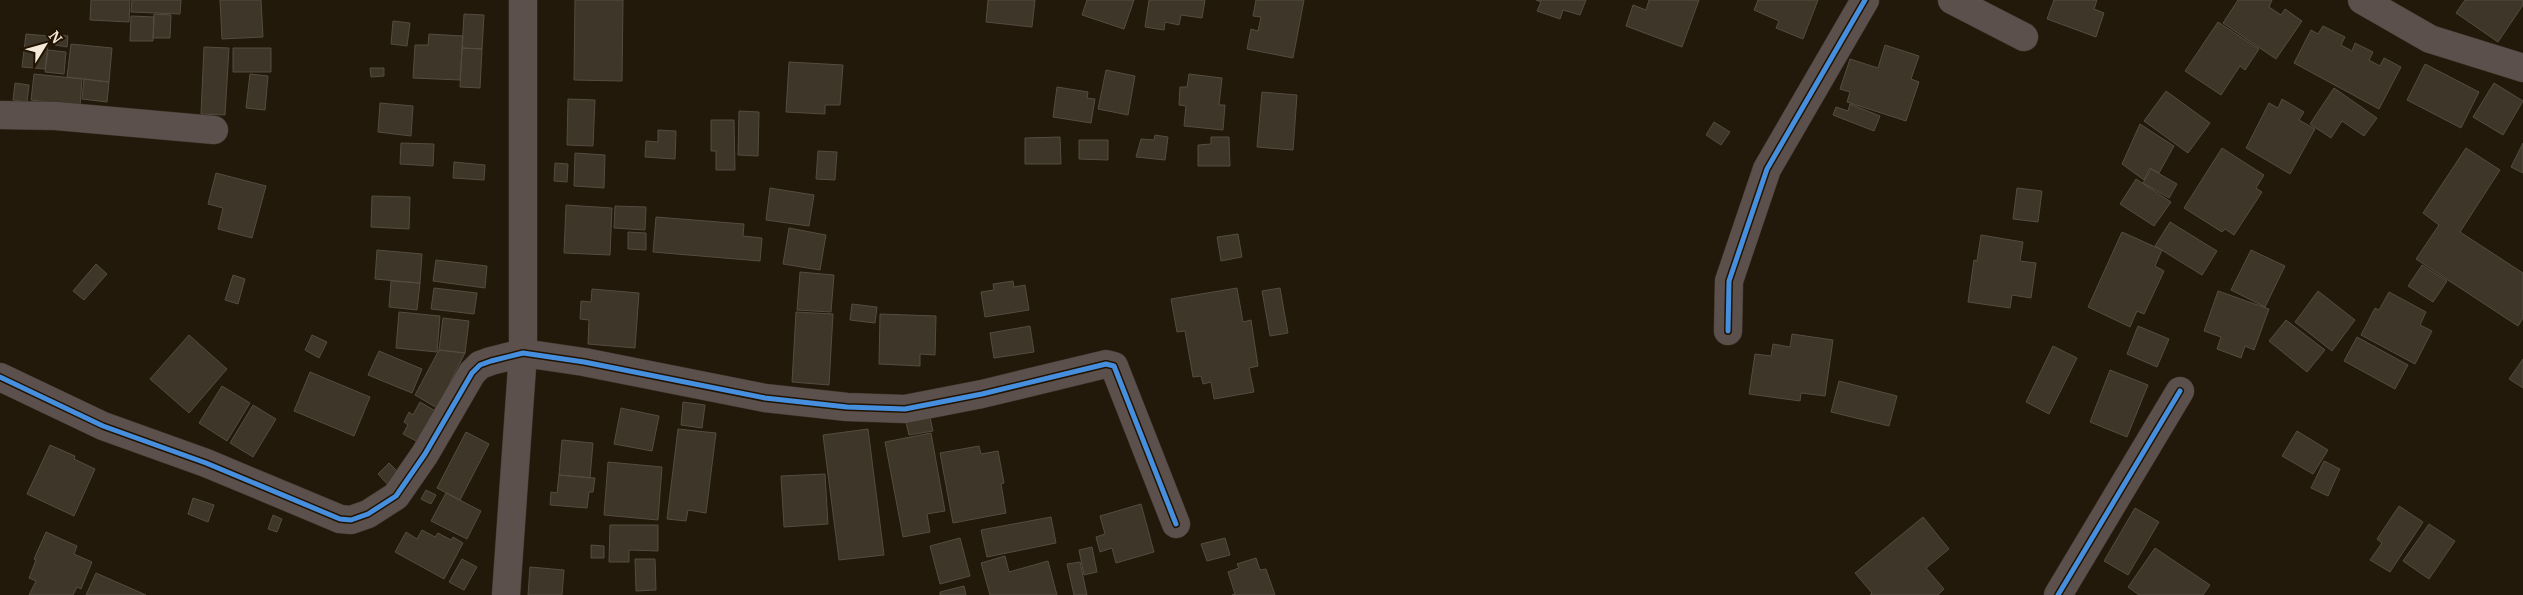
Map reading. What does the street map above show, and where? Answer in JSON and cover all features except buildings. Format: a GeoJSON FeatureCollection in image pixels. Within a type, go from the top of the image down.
{"type":"FeatureCollection","features":[{"type":"Feature","properties":{"kind":"street"},"geometry":{"type":"LineString","coordinates":[[506,595],[523,353],[522,0]]}},
{"type":"Feature","properties":{"kind":"street"},"geometry":{"type":"LineString","coordinates":[[1728,331],[1729,280],[1768,169],[1865,0]]}},
{"type":"Feature","properties":{"kind":"street"},"geometry":{"type":"LineString","coordinates":[[1952,0],[2024,37]]}},
{"type":"Feature","properties":{"kind":"street"},"geometry":{"type":"LineString","coordinates":[[2362,0],[2430,39],[2523,68]]}},
{"type":"Feature","properties":{"kind":"street"},"geometry":{"type":"LineString","coordinates":[[0,115],[56,116],[214,130]]}},
{"type":"Feature","properties":{"kind":"street"},"geometry":{"type":"LineString","coordinates":[[0,377],[103,426],[206,463],[340,519],[351,520],[379,509],[396,496],[425,454],[472,373],[480,365],[523,353],[584,362],[765,398],[866,408],[905,409],[982,394],[1097,366],[1114,366],[1176,524]]}},
{"type":"Feature","properties":{"kind":"street"},"geometry":{"type":"LineString","coordinates":[[2058,595],[2180,390]]}},
{"type":"Feature","properties":{"kind":"cycle path"},"geometry":{"type":"LineString","coordinates":[[1728,331],[1729,281],[1767,169],[1865,0]]}},
{"type":"Feature","properties":{"kind":"cycle path"},"geometry":{"type":"LineString","coordinates":[[0,377],[103,426],[206,463],[340,519],[351,520],[368,514],[396,496],[425,454],[472,373],[480,365],[523,353],[584,362],[765,398],[847,407],[905,409],[982,394],[1106,364],[1114,366],[1176,524]]}},
{"type":"Feature","properties":{"kind":"cycle path"},"geometry":{"type":"LineString","coordinates":[[2058,595],[2180,391]]}}]}
